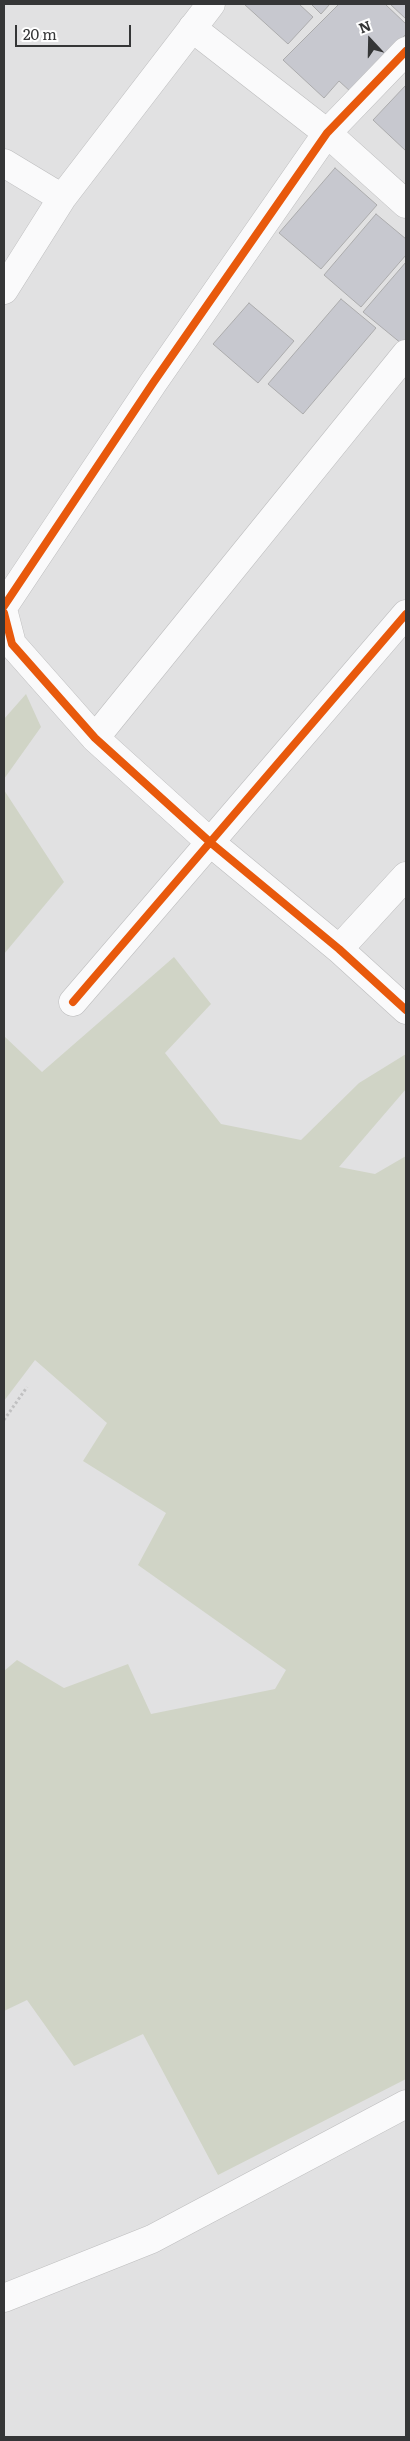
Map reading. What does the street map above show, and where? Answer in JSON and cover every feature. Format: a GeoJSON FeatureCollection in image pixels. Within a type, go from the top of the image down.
{"type":"FeatureCollection","features":[{"type":"Feature","properties":{"kind":"street"},"geometry":{"type":"LineString","coordinates":[[4,290],[62,198],[211,4]]}},
{"type":"Feature","properties":{"kind":"street"},"geometry":{"type":"LineString","coordinates":[[192,28],[327,133],[406,204]]}},
{"type":"Feature","properties":{"kind":"street"},"geometry":{"type":"LineString","coordinates":[[4,606],[153,383],[327,133],[406,51]]}},
{"type":"Feature","properties":{"kind":"street"},"geometry":{"type":"LineString","coordinates":[[4,163],[62,198]]}},
{"type":"Feature","properties":{"kind":"street"},"geometry":{"type":"LineString","coordinates":[[95,738],[406,354]]}},
{"type":"Feature","properties":{"kind":"street"},"geometry":{"type":"LineString","coordinates":[[4,613],[12,644],[95,738],[210,843],[339,949],[406,1010]]}},
{"type":"Feature","properties":{"kind":"street"},"geometry":{"type":"LineString","coordinates":[[73,1002],[406,614]]}},
{"type":"Feature","properties":{"kind":"street"},"geometry":{"type":"LineString","coordinates":[[339,949],[406,876]]}},
{"type":"Feature","properties":{"kind":"street"},"geometry":{"type":"LineString","coordinates":[[4,2298],[152,2239],[406,2104]]}},
{"type":"Feature","properties":{"kind":"path"},"geometry":{"type":"LineString","coordinates":[[4,1420],[27,1387]]}},
{"type":"Feature","properties":{"kind":"shaded area"},"geometry":{"type":"Polygon","coordinates":[[[26,694],[41,727],[4,779],[4,719],[26,694]]]}},
{"type":"Feature","properties":{"kind":"shaded area"},"geometry":{"type":"Polygon","coordinates":[[[4,790],[64,882],[4,954],[4,790]]]}},
{"type":"Feature","properties":{"kind":"shaded area"},"geometry":{"type":"Polygon","coordinates":[[[174,957],[211,1004],[165,1053],[221,1124],[301,1140],[359,1083],[406,1054],[406,1089],[339,1167],[375,1174],[406,1156],[406,2079],[218,2175],[143,2034],[74,2066],[27,2000],[4,2011],[4,1671],[17,1660],[64,1688],[128,1664],[151,1714],[275,1689],[286,1670],[138,1565],[166,1513],[83,1461],[107,1423],[35,1360],[4,1401],[4,1036],[42,1072],[174,957]]]}},
{"type":"Feature","properties":{"kind":"building"},"geometry":{"type":"Polygon","coordinates":[[[244,4],[299,4],[313,17],[288,44],[244,4]]]}},
{"type":"Feature","properties":{"kind":"building"},"geometry":{"type":"Polygon","coordinates":[[[311,4],[330,4],[321,14],[311,4]]]}},
{"type":"Feature","properties":{"kind":"building"},"geometry":{"type":"Polygon","coordinates":[[[339,4],[385,4],[406,24],[406,34],[351,92],[339,81],[324,98],[283,60],[339,4]]]}},
{"type":"Feature","properties":{"kind":"building"},"geometry":{"type":"Polygon","coordinates":[[[390,4],[406,4],[406,19],[390,4]]]}},
{"type":"Feature","properties":{"kind":"building"},"geometry":{"type":"Polygon","coordinates":[[[406,85],[406,151],[373,120],[406,85]]]}},
{"type":"Feature","properties":{"kind":"building"},"geometry":{"type":"Polygon","coordinates":[[[335,168],[377,205],[321,269],[279,233],[335,168]]]}},
{"type":"Feature","properties":{"kind":"building"},"geometry":{"type":"Polygon","coordinates":[[[376,214],[406,239],[406,255],[361,307],[324,275],[376,214]]]}},
{"type":"Feature","properties":{"kind":"building"},"geometry":{"type":"Polygon","coordinates":[[[406,262],[406,340],[402,344],[363,312],[406,262]]]}},
{"type":"Feature","properties":{"kind":"building"},"geometry":{"type":"Polygon","coordinates":[[[341,299],[376,328],[303,414],[268,384],[341,299]]]}},
{"type":"Feature","properties":{"kind":"building"},"geometry":{"type":"Polygon","coordinates":[[[249,303],[294,341],[258,383],[213,344],[249,303]]]}},
{"type":"Feature","properties":{"kind":"cycle path"},"geometry":{"type":"LineString","coordinates":[[4,606],[153,383],[327,133],[406,51]]}},
{"type":"Feature","properties":{"kind":"cycle path"},"geometry":{"type":"LineString","coordinates":[[4,613],[12,644],[95,738],[211,843],[339,949],[406,1010]]}},
{"type":"Feature","properties":{"kind":"cycle path"},"geometry":{"type":"LineString","coordinates":[[73,1002],[406,614]]}}]}
